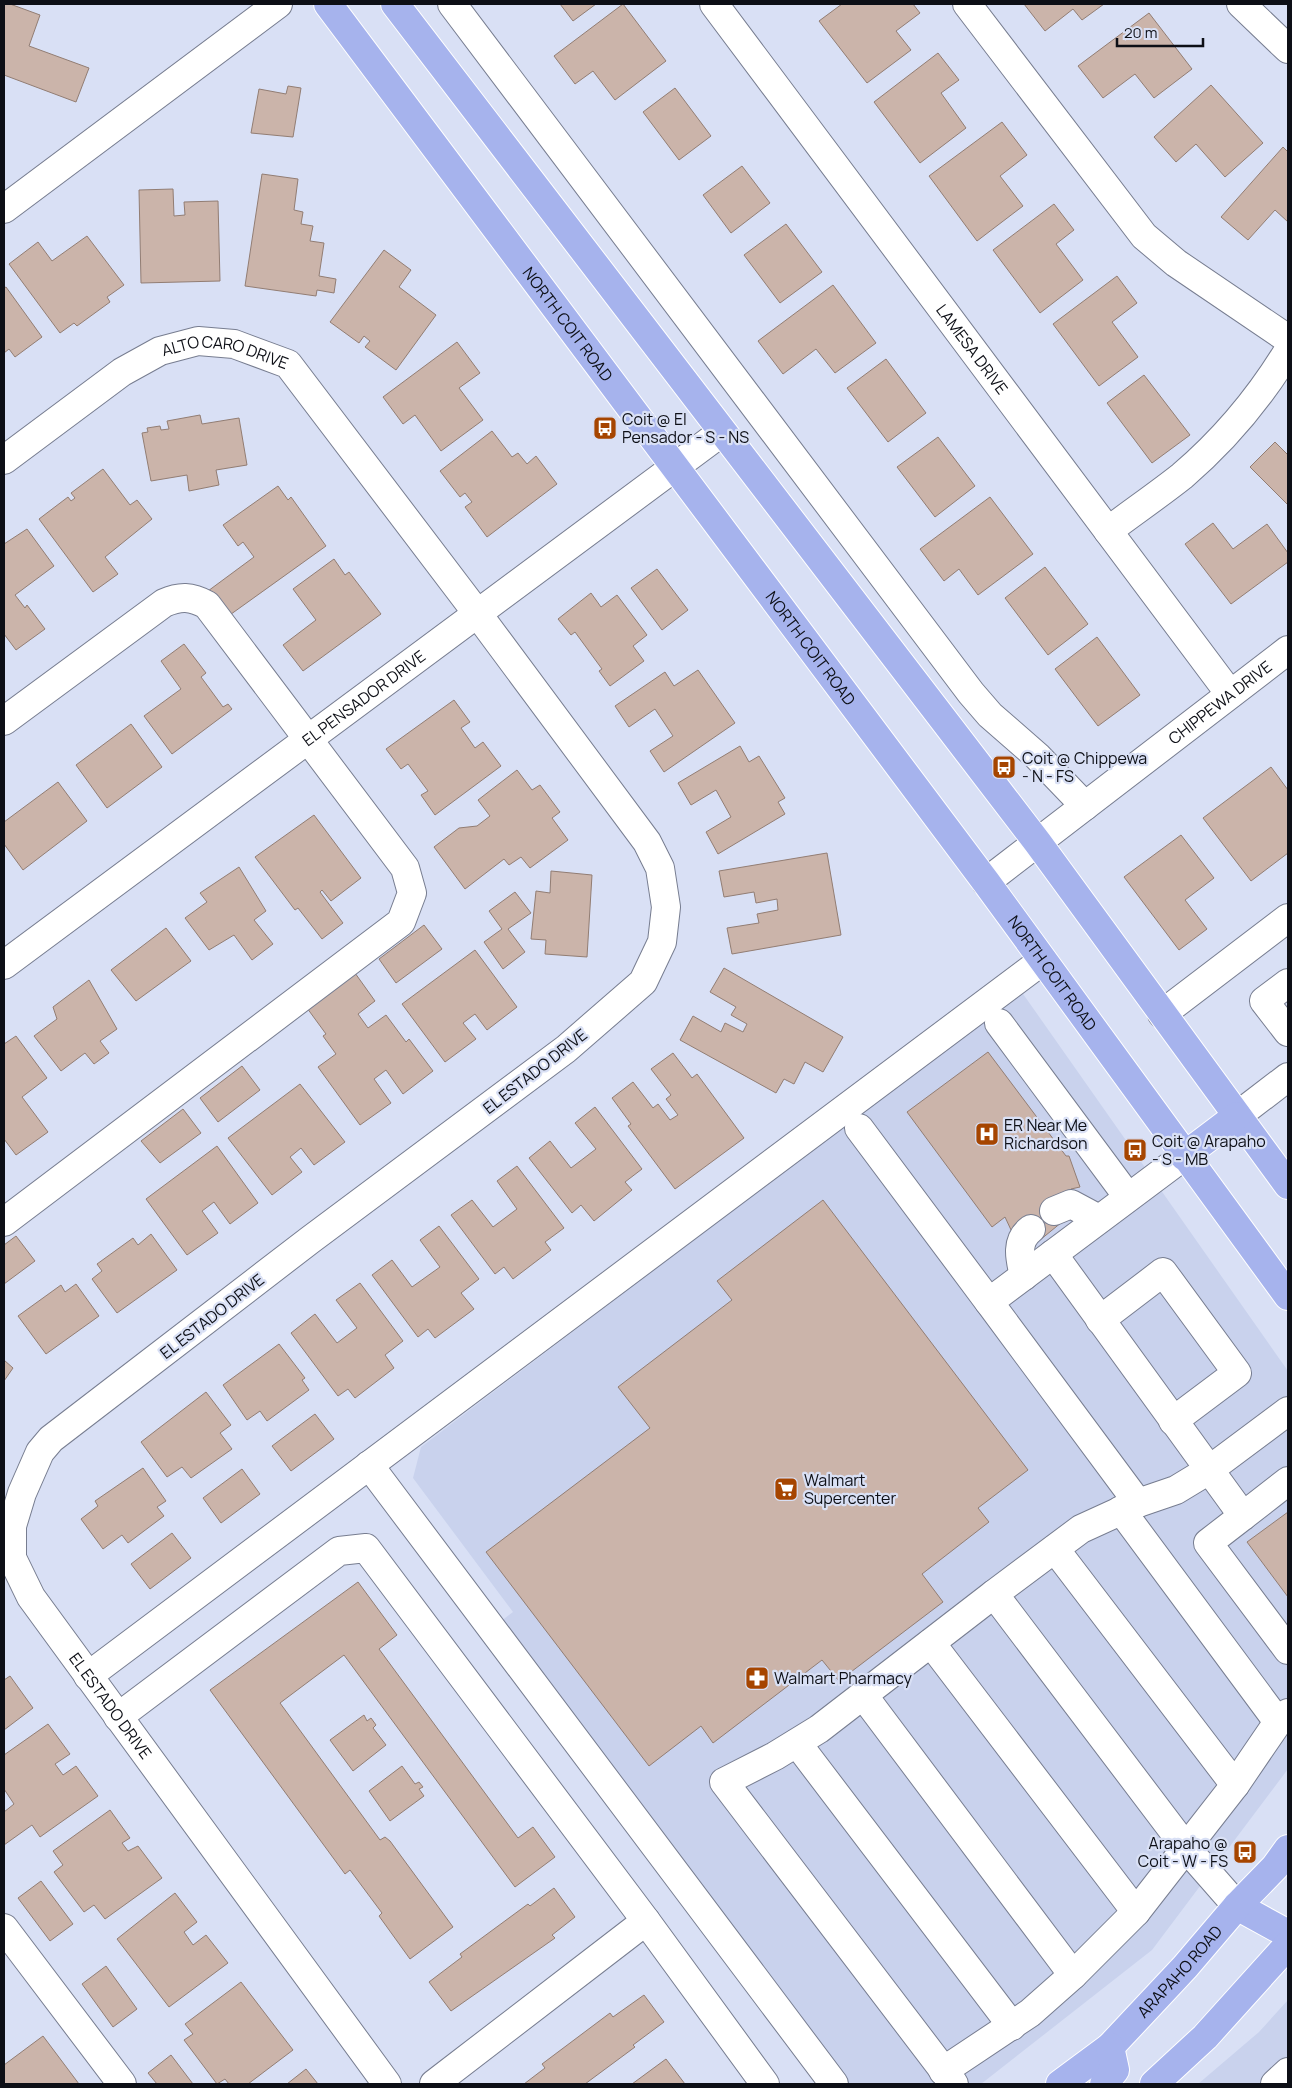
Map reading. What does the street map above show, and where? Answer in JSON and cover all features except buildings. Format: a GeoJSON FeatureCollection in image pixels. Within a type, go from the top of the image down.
{"type":"FeatureCollection","features":[{"type":"Feature","properties":{"kind":"main road","name":"NORTH COIT ROAD"},"geometry":{"type":"LineString","coordinates":[[328,4],[986,882],[1184,1156],[1288,1296]]}},
{"type":"Feature","properties":{"kind":"main road"},"geometry":{"type":"LineString","coordinates":[[395,4],[1038,843],[1288,1185]]}},
{"type":"Feature","properties":{"kind":"main road"},"geometry":{"type":"LineString","coordinates":[[1184,1156],[1237,1116]]}},
{"type":"Feature","properties":{"kind":"main road","name":"ARAPAHO ROAD"},"geometry":{"type":"LineString","coordinates":[[1060,2084],[1110,2048],[1185,1967],[1237,1906],[1275,1867],[1288,1849]]}},
{"type":"Feature","properties":{"kind":"main road"},"geometry":{"type":"LineString","coordinates":[[1237,1906],[1288,1934]]}},
{"type":"Feature","properties":{"kind":"main road"},"geometry":{"type":"LineString","coordinates":[[1154,2084],[1205,2037],[1288,1945]]}},
{"type":"Feature","properties":{"kind":"main road"},"geometry":{"type":"LineString","coordinates":[[1104,2084],[1115,2070],[1110,2048]]}},
{"type":"Feature","properties":{"kind":"street"},"geometry":{"type":"LineString","coordinates":[[4,209],[278,4]]}},
{"type":"Feature","properties":{"kind":"street"},"geometry":{"type":"LineString","coordinates":[[452,4],[971,694],[990,715],[1037,756],[1085,806]]}},
{"type":"Feature","properties":{"kind":"street","name":"LAMESA DRIVE"},"geometry":{"type":"LineString","coordinates":[[714,4],[1230,694]]}},
{"type":"Feature","properties":{"kind":"street"},"geometry":{"type":"LineString","coordinates":[[967,4],[1144,236],[1176,263],[1288,339]]}},
{"type":"Feature","properties":{"kind":"street"},"geometry":{"type":"LineString","coordinates":[[1241,4],[1288,49]]}},
{"type":"Feature","properties":{"kind":"street","name":"ALTO CARO DRIVE"},"geometry":{"type":"LineString","coordinates":[[4,460],[122,372],[160,351],[198,341],[234,344],[288,364],[477,613]]}},
{"type":"Feature","properties":{"kind":"street"},"geometry":{"type":"LineString","coordinates":[[1108,531],[1182,475],[1221,439],[1275,372],[1288,351]]}},
{"type":"Feature","properties":{"kind":"street","name":"EL PENSADOR DRIVE"},"geometry":{"type":"LineString","coordinates":[[4,965],[722,432]]}},
{"type":"Feature","properties":{"kind":"street"},"geometry":{"type":"LineString","coordinates":[[4,722],[164,603],[177,597],[196,598],[207,605],[405,868],[412,893],[401,922],[4,1222]]}},
{"type":"Feature","properties":{"kind":"street","name":"EL ESTADO DRIVE"},"geometry":{"type":"LineString","coordinates":[[387,2084],[31,1598],[12,1558],[12,1526],[22,1493],[40,1452],[59,1433],[310,1240],[566,1049],[644,982],[662,942],[666,906],[660,868],[646,842],[477,613]]}},
{"type":"Feature","properties":{"kind":"street","name":"CHIPPEWA DRIVE"},"geometry":{"type":"LineString","coordinates":[[986,882],[1288,650]]}},
{"type":"Feature","properties":{"kind":"street"},"geometry":{"type":"LineString","coordinates":[[1162,1014],[1288,918]]}},
{"type":"Feature","properties":{"kind":"street"},"geometry":{"type":"LineString","coordinates":[[88,1676],[1042,961]]}},
{"type":"Feature","properties":{"kind":"street"},"geometry":{"type":"LineString","coordinates":[[1288,982],[1264,1001],[1288,1032]]}},
{"type":"Feature","properties":{"kind":"street"},"geometry":{"type":"LineString","coordinates":[[999,1023],[1128,1197]]}},
{"type":"Feature","properties":{"kind":"street"},"geometry":{"type":"LineString","coordinates":[[1237,1116],[1288,1077]]}},
{"type":"Feature","properties":{"kind":"street"},"geometry":{"type":"LineString","coordinates":[[859,1128],[989,1302],[1129,1507],[1283,1717],[1187,1849],[1136,1912],[1073,1976],[1030,2013],[949,2077],[724,1782],[820,1729],[994,1594],[1081,1530],[1129,1507],[1176,1490],[1209,1470],[1288,1412]]}},
{"type":"Feature","properties":{"kind":"street"},"geometry":{"type":"LineString","coordinates":[[989,1302],[1184,1156]]}},
{"type":"Feature","properties":{"kind":"street"},"geometry":{"type":"LineString","coordinates":[[1054,1211],[1071,1204],[1099,1219]]}},
{"type":"Feature","properties":{"kind":"street"},"geometry":{"type":"LineString","coordinates":[[1024,1276],[1018,1252],[1026,1232],[1031,1229]]}},
{"type":"Feature","properties":{"kind":"street"},"geometry":{"type":"LineString","coordinates":[[1053,1254],[1243,1516]]}},
{"type":"Feature","properties":{"kind":"street"},"geometry":{"type":"LineString","coordinates":[[1100,1320],[1163,1272],[1237,1374],[1173,1421]]}},
{"type":"Feature","properties":{"kind":"street"},"geometry":{"type":"LineString","coordinates":[[369,1465],[834,2084]]}},
{"type":"Feature","properties":{"kind":"street"},"geometry":{"type":"LineString","coordinates":[[1288,1481],[1208,1543],[1288,1650]]}},
{"type":"Feature","properties":{"kind":"street"},"geometry":{"type":"LineString","coordinates":[[118,1717],[339,1551],[366,1548],[646,1921],[765,2084]]}},
{"type":"Feature","properties":{"kind":"street"},"geometry":{"type":"LineString","coordinates":[[1055,1549],[1235,1785]]}},
{"type":"Feature","properties":{"kind":"street"},"geometry":{"type":"LineString","coordinates":[[994,1594],[1187,1849],[1237,1906]]}},
{"type":"Feature","properties":{"kind":"street"},"geometry":{"type":"LineString","coordinates":[[931,1643],[1136,1912]]}},
{"type":"Feature","properties":{"kind":"street"},"geometry":{"type":"LineString","coordinates":[[863,1695],[1073,1976]]}},
{"type":"Feature","properties":{"kind":"street"},"geometry":{"type":"LineString","coordinates":[[796,1743],[1012,2026]]}},
{"type":"Feature","properties":{"kind":"street"},"geometry":{"type":"LineString","coordinates":[[434,2084],[646,1921]]}},
{"type":"Feature","properties":{"kind":"street"},"geometry":{"type":"LineString","coordinates":[[4,1928],[122,2084]]}},
{"type":"Feature","properties":{"kind":"street"},"geometry":{"type":"LineString","coordinates":[[1275,2084],[1288,2072]]}},
{"type":"Feature","properties":{"kind":"shaded area"},"geometry":{"type":"Polygon","coordinates":[[[1021,991],[1288,1371],[1288,1769],[1152,1950],[981,2084],[846,2084],[500,1622],[513,1612],[413,1478],[421,1447],[1021,991]]]}},
{"type":"Feature","properties":{"kind":"shaded area"},"geometry":{"type":"Polygon","coordinates":[[[1288,2000],[1288,2084],[1198,2084],[1259,2032],[1288,2000]]]}},
{"type":"Feature","properties":{"kind":"place","name":"Coit @ El Pensador - S - NS"},"geometry":{"type":"Point","coordinates":[605,428]}},
{"type":"Feature","properties":{"kind":"place","name":"Coit @ Chippewa - N - FS"},"geometry":{"type":"Point","coordinates":[1004,767]}},
{"type":"Feature","properties":{"kind":"place","name":"ER Near Me Richardson"},"geometry":{"type":"Point","coordinates":[987,1134]}},
{"type":"Feature","properties":{"kind":"place","name":"Coit @ Arapaho - S - MB"},"geometry":{"type":"Point","coordinates":[1135,1150]}},
{"type":"Feature","properties":{"kind":"place","name":"Walmart Supercenter"},"geometry":{"type":"Point","coordinates":[786,1489]}},
{"type":"Feature","properties":{"kind":"place","name":"Walmart Pharmacy"},"geometry":{"type":"Point","coordinates":[757,1678]}},
{"type":"Feature","properties":{"kind":"place","name":"Arapaho @ Coit - W - FS"},"geometry":{"type":"Point","coordinates":[1245,1852]}}]}
